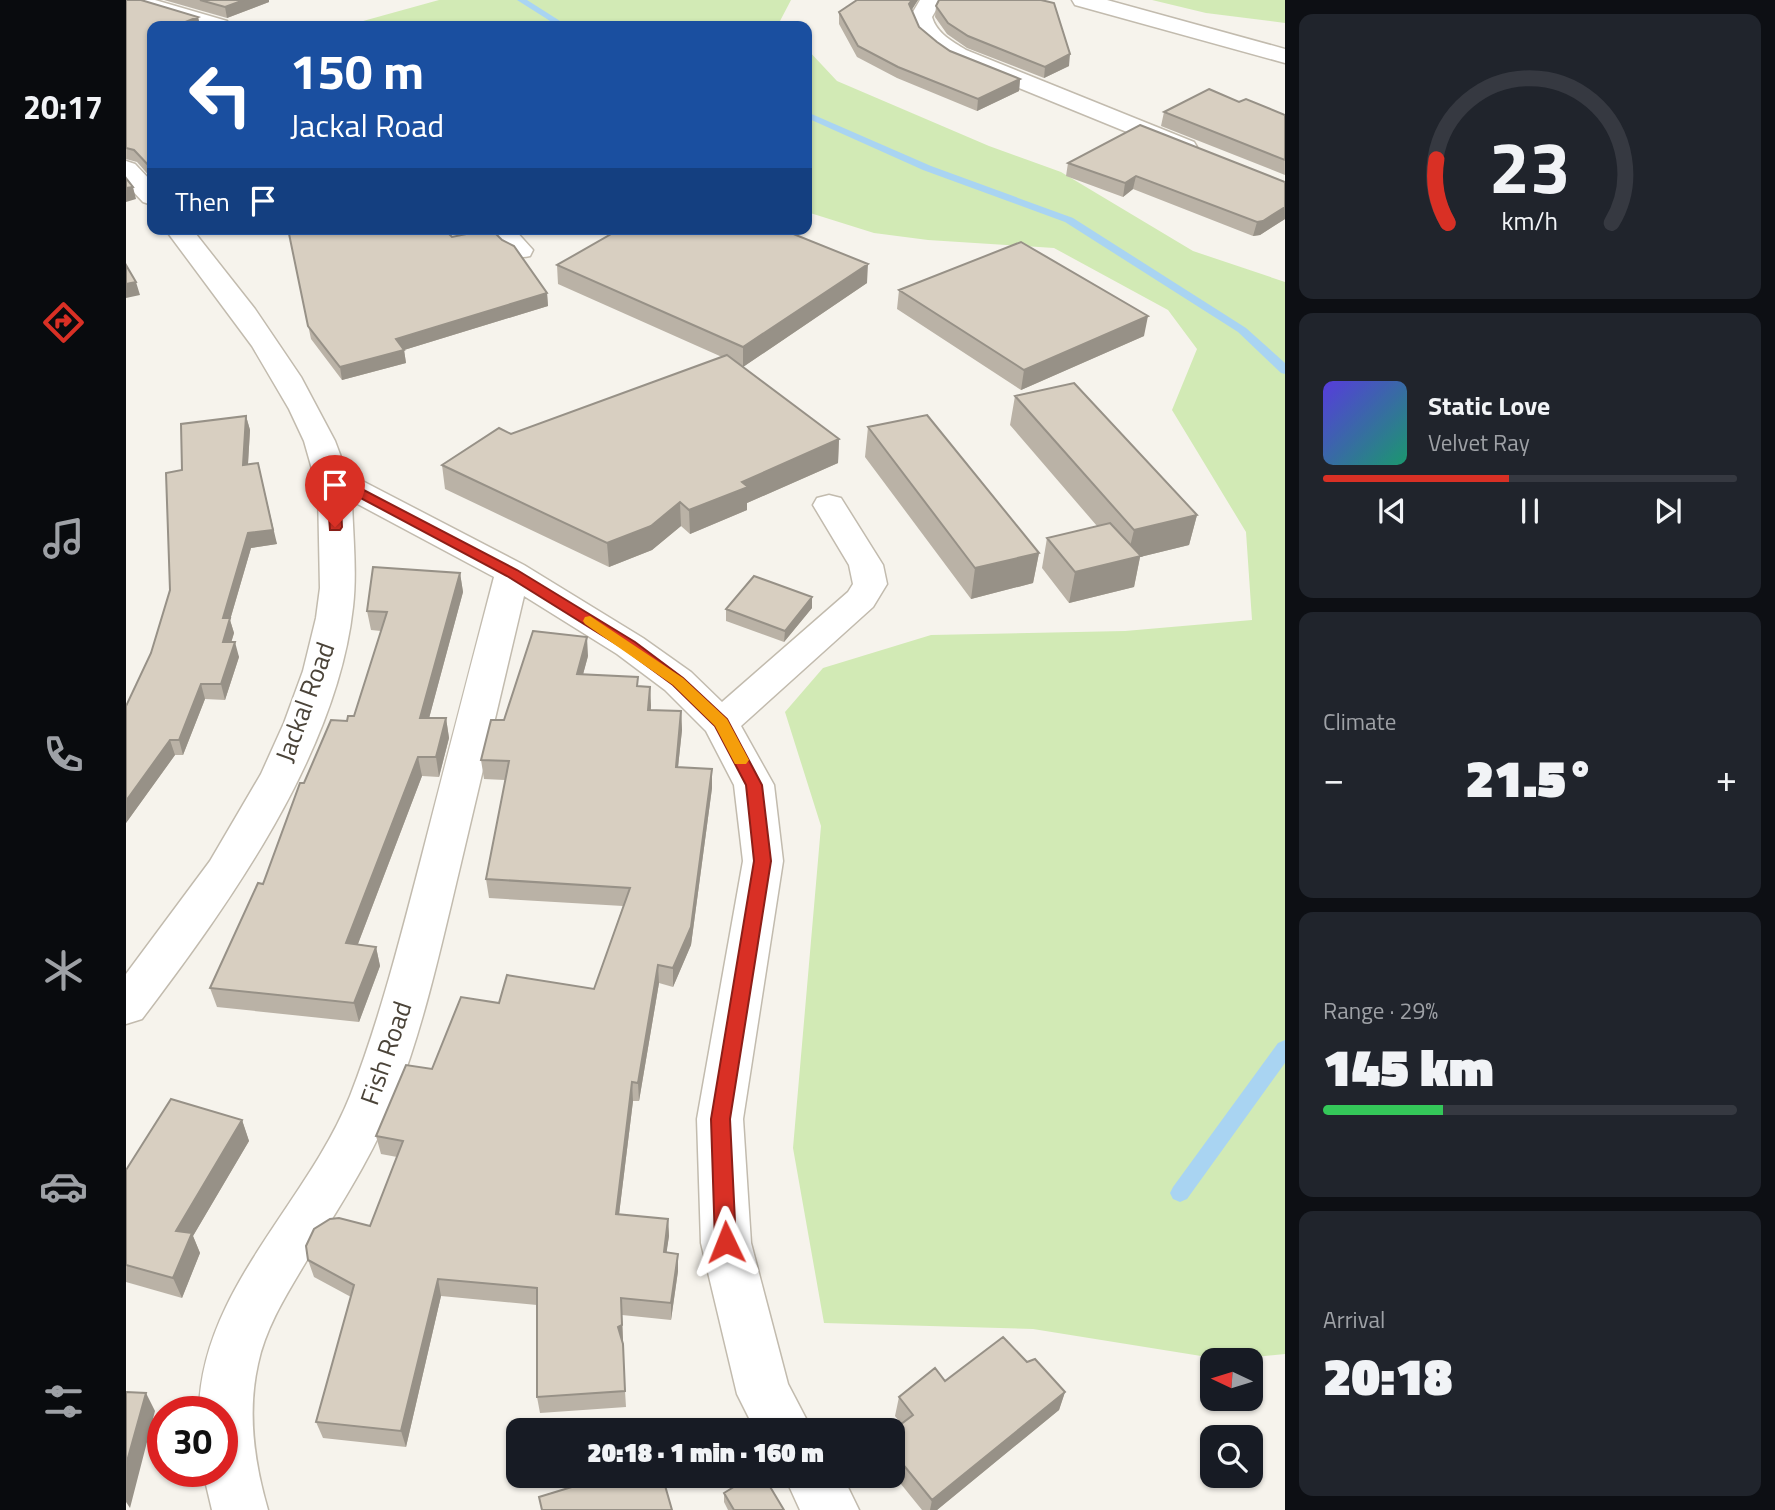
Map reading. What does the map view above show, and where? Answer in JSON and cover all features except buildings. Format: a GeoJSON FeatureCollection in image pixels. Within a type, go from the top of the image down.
{"type":"FeatureCollection","features":[{"type":"Feature","properties":{"kind":"street"},"geometry":{"type":"LineString","coordinates":[[132,0],[202,21]]}},
{"type":"Feature","properties":{"kind":"street"},"geometry":{"type":"LineString","coordinates":[[931,0],[921,17],[923,28],[958,55],[1210,157]]}},
{"type":"Feature","properties":{"kind":"street"},"geometry":{"type":"LineString","coordinates":[[1083,0],[1285,56]]}},
{"type":"Feature","properties":{"kind":"street"},"geometry":{"type":"LineString","coordinates":[[126,169],[147,192]]}},
{"type":"Feature","properties":{"kind":"street","name":"Jackal Road"},"geometry":{"type":"LineString","coordinates":[[126,1006],[172,949],[227,872],[300,729],[324,663],[335,615],[337,577],[333,478],[312,427],[258,332],[183,235]]}},
{"type":"Feature","properties":{"kind":"street"},"geometry":{"type":"LineString","coordinates":[[505,235],[520,250]]}},
{"type":"Feature","properties":{"kind":"street"},"geometry":{"type":"LineString","coordinates":[[333,478],[512,573],[630,646],[678,681],[721,723],[754,785],[763,861],[720,1119],[726,1242],[764,1394],[778,1418]]}},
{"type":"Feature","properties":{"kind":"street"},"geometry":{"type":"LineString","coordinates":[[721,723],[835,624],[867,591],[870,575],[866,565],[829,505]]}},
{"type":"Feature","properties":{"kind":"street","name":"Fish Road"},"geometry":{"type":"LineString","coordinates":[[240,1510],[229,1474],[225,1430],[228,1382],[237,1342],[267,1280],[348,1153],[371,1100],[412,976],[512,573]]}},
{"type":"Feature","properties":{"kind":"street"},"geometry":{"type":"LineString","coordinates":[[818,1488],[831,1510]]}},
{"type":"Feature","properties":{"kind":"green space"},"geometry":{"type":"Polygon","coordinates":[[[439,0],[791,0],[780,21],[363,21],[439,0]]]}},
{"type":"Feature","properties":{"kind":"green space"},"geometry":{"type":"Polygon","coordinates":[[[1152,0],[1285,0],[1285,23],[1206,13],[1152,0]]]}},
{"type":"Feature","properties":{"kind":"green space"},"geometry":{"type":"Polygon","coordinates":[[[812,54],[837,81],[989,146],[1061,172],[1193,251],[1285,282],[1285,1354],[1264,1356],[1264,1348],[1200,1348],[1200,1356],[1033,1329],[824,1323],[793,1148],[821,826],[785,712],[823,668],[931,635],[1125,631],[1252,620],[1246,532],[1172,410],[1197,349],[1168,310],[1054,248],[928,240],[874,233],[812,214],[812,54]]]}},
{"type":"Feature","properties":{"kind":"waterway"},"geometry":{"type":"LineString","coordinates":[[521,0],[556,21]]}},
{"type":"Feature","properties":{"kind":"waterway"},"geometry":{"type":"LineString","coordinates":[[812,117],[927,168],[1069,220],[1242,330],[1285,370]]}},
{"type":"Feature","properties":{"kind":"waterway"},"geometry":{"type":"LineString","coordinates":[[1180,1193],[1285,1048]]}},
{"type":"Feature","properties":{"kind":"slow traffic"},"geometry":{"type":"LineString","coordinates":[[590,621],[678,681],[721,723],[741,760]]}},
{"type":"Feature","properties":{"kind":"route"},"geometry":{"type":"LineString","coordinates":[[335,527],[333,478],[512,573],[562,603],[630,646],[678,681],[721,723],[754,785],[763,861],[720,1119],[726,1242]]}}]}
